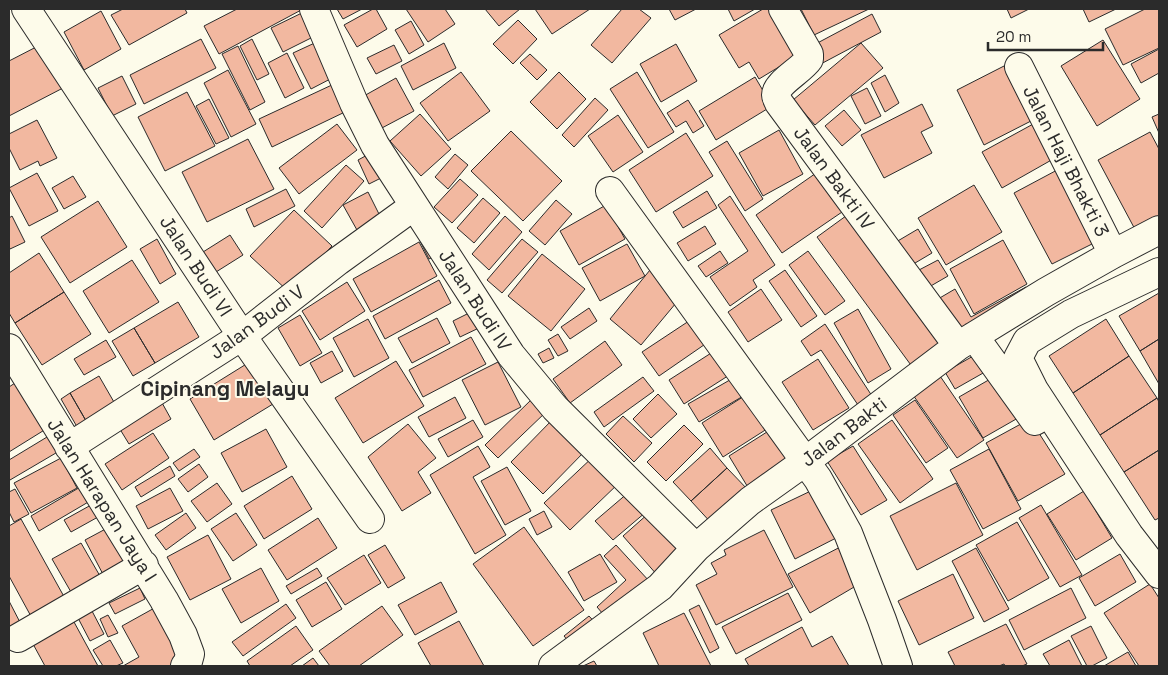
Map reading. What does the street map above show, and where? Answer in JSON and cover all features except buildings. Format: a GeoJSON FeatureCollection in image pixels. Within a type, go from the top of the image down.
{"type":"FeatureCollection","features":[{"type":"Feature","properties":{"kind":"street","name":"Jalan Budi VI"},"geometry":{"type":"LineString","coordinates":[[26,9],[242,336],[370,519]]}},
{"type":"Feature","properties":{"kind":"street","name":"Jalan Budi IV"},"geometry":{"type":"LineString","coordinates":[[314,9],[354,103],[375,145],[511,355],[555,408],[696,548]]}},
{"type":"Feature","properties":{"kind":"street","name":"Jalan Bakti IV"},"geometry":{"type":"LineString","coordinates":[[783,9],[809,54],[809,59],[806,64],[779,86],[776,95],[779,103],[966,341]]}},
{"type":"Feature","properties":{"kind":"street","name":"Jalan Haji Bhakti 3"},"geometry":{"type":"LineString","coordinates":[[1019,68],[1112,254]]}},
{"type":"Feature","properties":{"kind":"street"},"geometry":{"type":"LineString","coordinates":[[610,191],[818,479],[848,533],[898,666]]}},
{"type":"Feature","properties":{"kind":"street","name":"Jalan Budi V"},"geometry":{"type":"LineString","coordinates":[[69,447],[242,336],[338,261],[414,206]]}},
{"type":"Feature","properties":{"kind":"street","name":"Jalan Bakti"},"geometry":{"type":"LineString","coordinates":[[553,666],[660,587],[696,548],[750,501],[966,341],[1112,254],[1159,230]]}},
{"type":"Feature","properties":{"kind":"street"},"geometry":{"type":"LineString","coordinates":[[1159,272],[1071,314],[1027,341],[1018,358],[1039,398],[1129,535],[1159,574]]}},
{"type":"Feature","properties":{"kind":"street"},"geometry":{"type":"LineString","coordinates":[[966,341],[1159,595]]}},
{"type":"Feature","properties":{"kind":"street","name":"Jalan Harapan Jaya I"},"geometry":{"type":"LineString","coordinates":[[9,348],[144,565],[183,635],[187,660]]}},
{"type":"Feature","properties":{"kind":"street"},"geometry":{"type":"LineString","coordinates":[[18,638],[144,565]]}},
{"type":"Feature","properties":{"kind":"district","name":"Cipinang Melayu"},"geometry":{"type":"Point","coordinates":[225,388]}}]}
